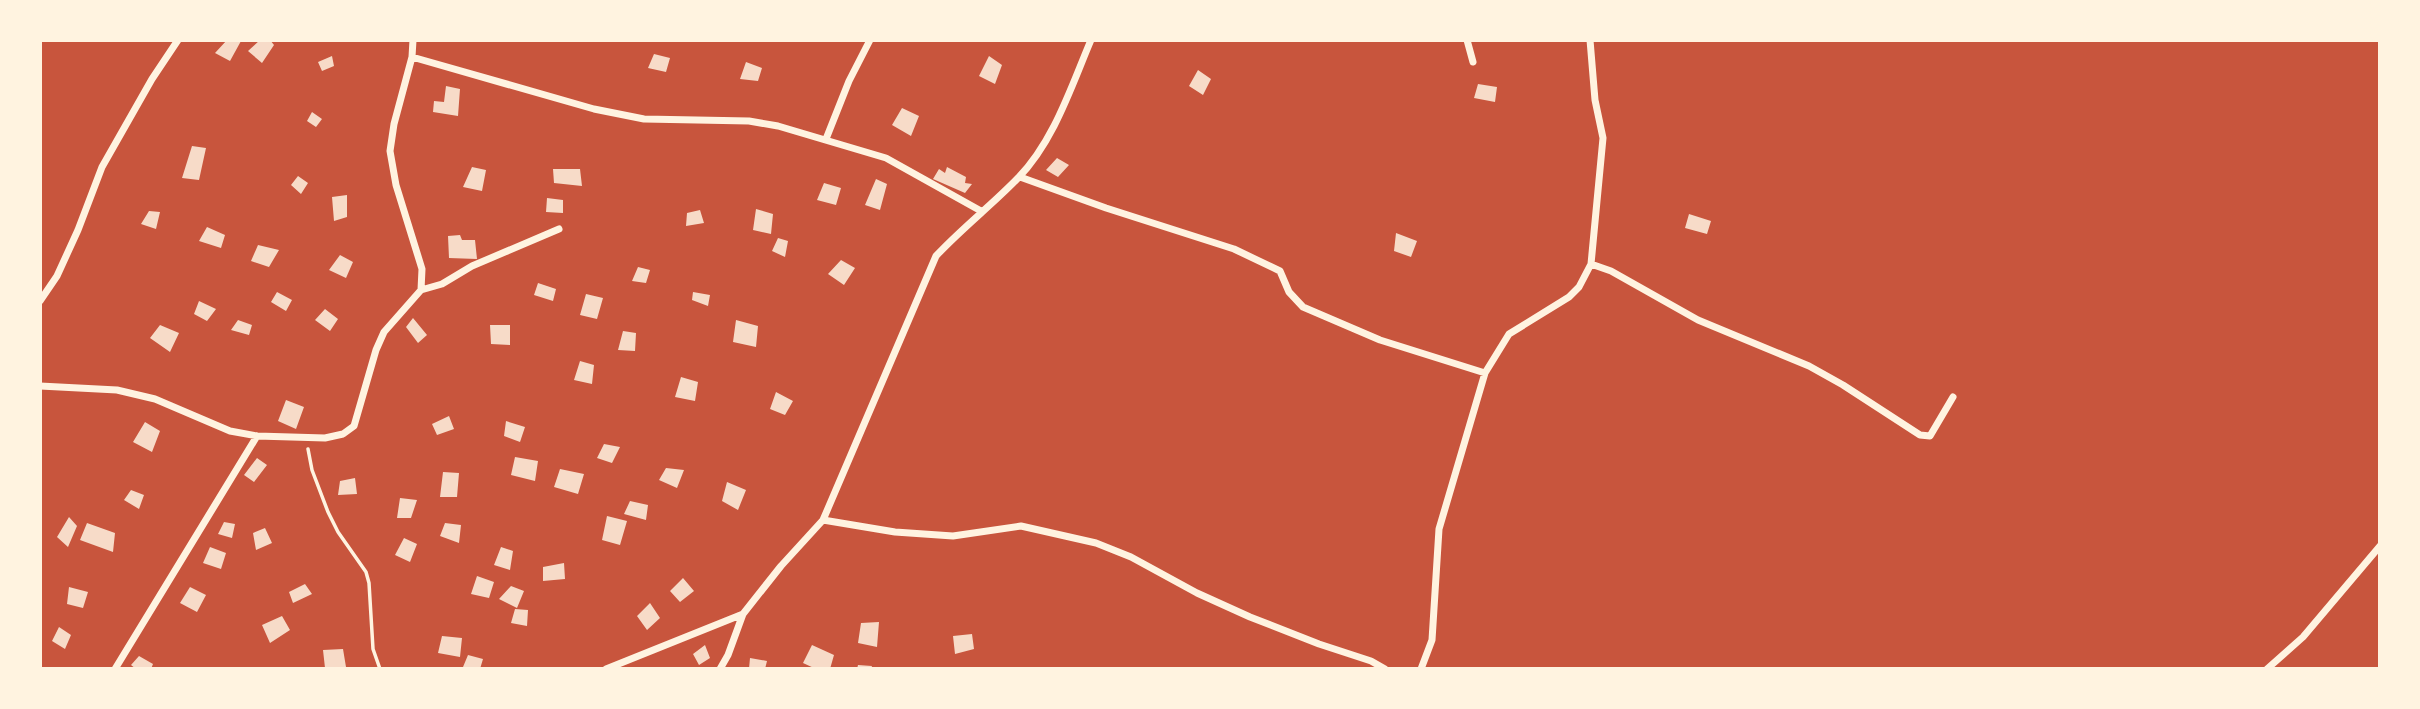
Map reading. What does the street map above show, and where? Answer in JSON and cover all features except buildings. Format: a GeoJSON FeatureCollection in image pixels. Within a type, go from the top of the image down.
{"type":"FeatureCollection","features":[{"type":"Feature","properties":{"kind":"street"},"geometry":{"type":"LineString","coordinates":[[40,301],[57,276],[102,167],[152,79],[178,40]]}},
{"type":"Feature","properties":{"kind":"street"},"geometry":{"type":"LineString","coordinates":[[413,40],[412,57],[394,124],[390,151],[396,185],[422,268],[421,290]]}},
{"type":"Feature","properties":{"kind":"street"},"geometry":{"type":"LineString","coordinates":[[826,139],[849,81],[870,40]]}},
{"type":"Feature","properties":{"kind":"street"},"geometry":{"type":"LineString","coordinates":[[720,669],[743,614],[781,566],[823,520],[936,256],[1020,177],[1051,132],[1091,40]]}},
{"type":"Feature","properties":{"kind":"street"},"geometry":{"type":"LineString","coordinates":[[1466,40],[1473,62]]}},
{"type":"Feature","properties":{"kind":"street"},"geometry":{"type":"LineString","coordinates":[[1421,669],[1432,640],[1439,529],[1485,373],[1509,334],[1569,297],[1579,287],[1591,264],[1602,138],[1595,100],[1590,40]]}},
{"type":"Feature","properties":{"kind":"street"},"geometry":{"type":"LineString","coordinates":[[412,57],[622,115],[644,119],[749,121],[778,126],[886,158],[981,211]]}},
{"type":"Feature","properties":{"kind":"street"},"geometry":{"type":"LineString","coordinates":[[1020,177],[1234,249],[1280,271],[1289,292],[1303,307],[1380,340],[1485,373]]}},
{"type":"Feature","properties":{"kind":"street"},"geometry":{"type":"LineString","coordinates":[[40,386],[117,390],[155,399],[230,431],[257,436],[325,438],[343,434],[354,426],[376,350],[384,332],[421,290],[442,284],[472,266],[559,229]]}},
{"type":"Feature","properties":{"kind":"street"},"geometry":{"type":"LineString","coordinates":[[1591,264],[1611,271],[1698,320],[1809,366],[1920,435],[1930,436],[1954,397]]}},
{"type":"Feature","properties":{"kind":"street"},"geometry":{"type":"LineString","coordinates":[[115,669],[257,436]]}},
{"type":"Feature","properties":{"kind":"street"},"geometry":{"type":"LineString","coordinates":[[823,520],[895,532],[953,536],[1021,526],[1097,543],[1131,557],[1197,593],[1250,617],[1371,661],[1385,669]]}},
{"type":"Feature","properties":{"kind":"street"},"geometry":{"type":"LineString","coordinates":[[2267,669],[2303,637],[2380,546]]}},
{"type":"Feature","properties":{"kind":"street"},"geometry":{"type":"LineString","coordinates":[[606,669],[743,614]]}},
{"type":"Feature","properties":{"kind":"path"},"geometry":{"type":"LineString","coordinates":[[306,437],[312,470],[328,512],[338,532],[366,572],[373,649],[380,669]]}}]}
